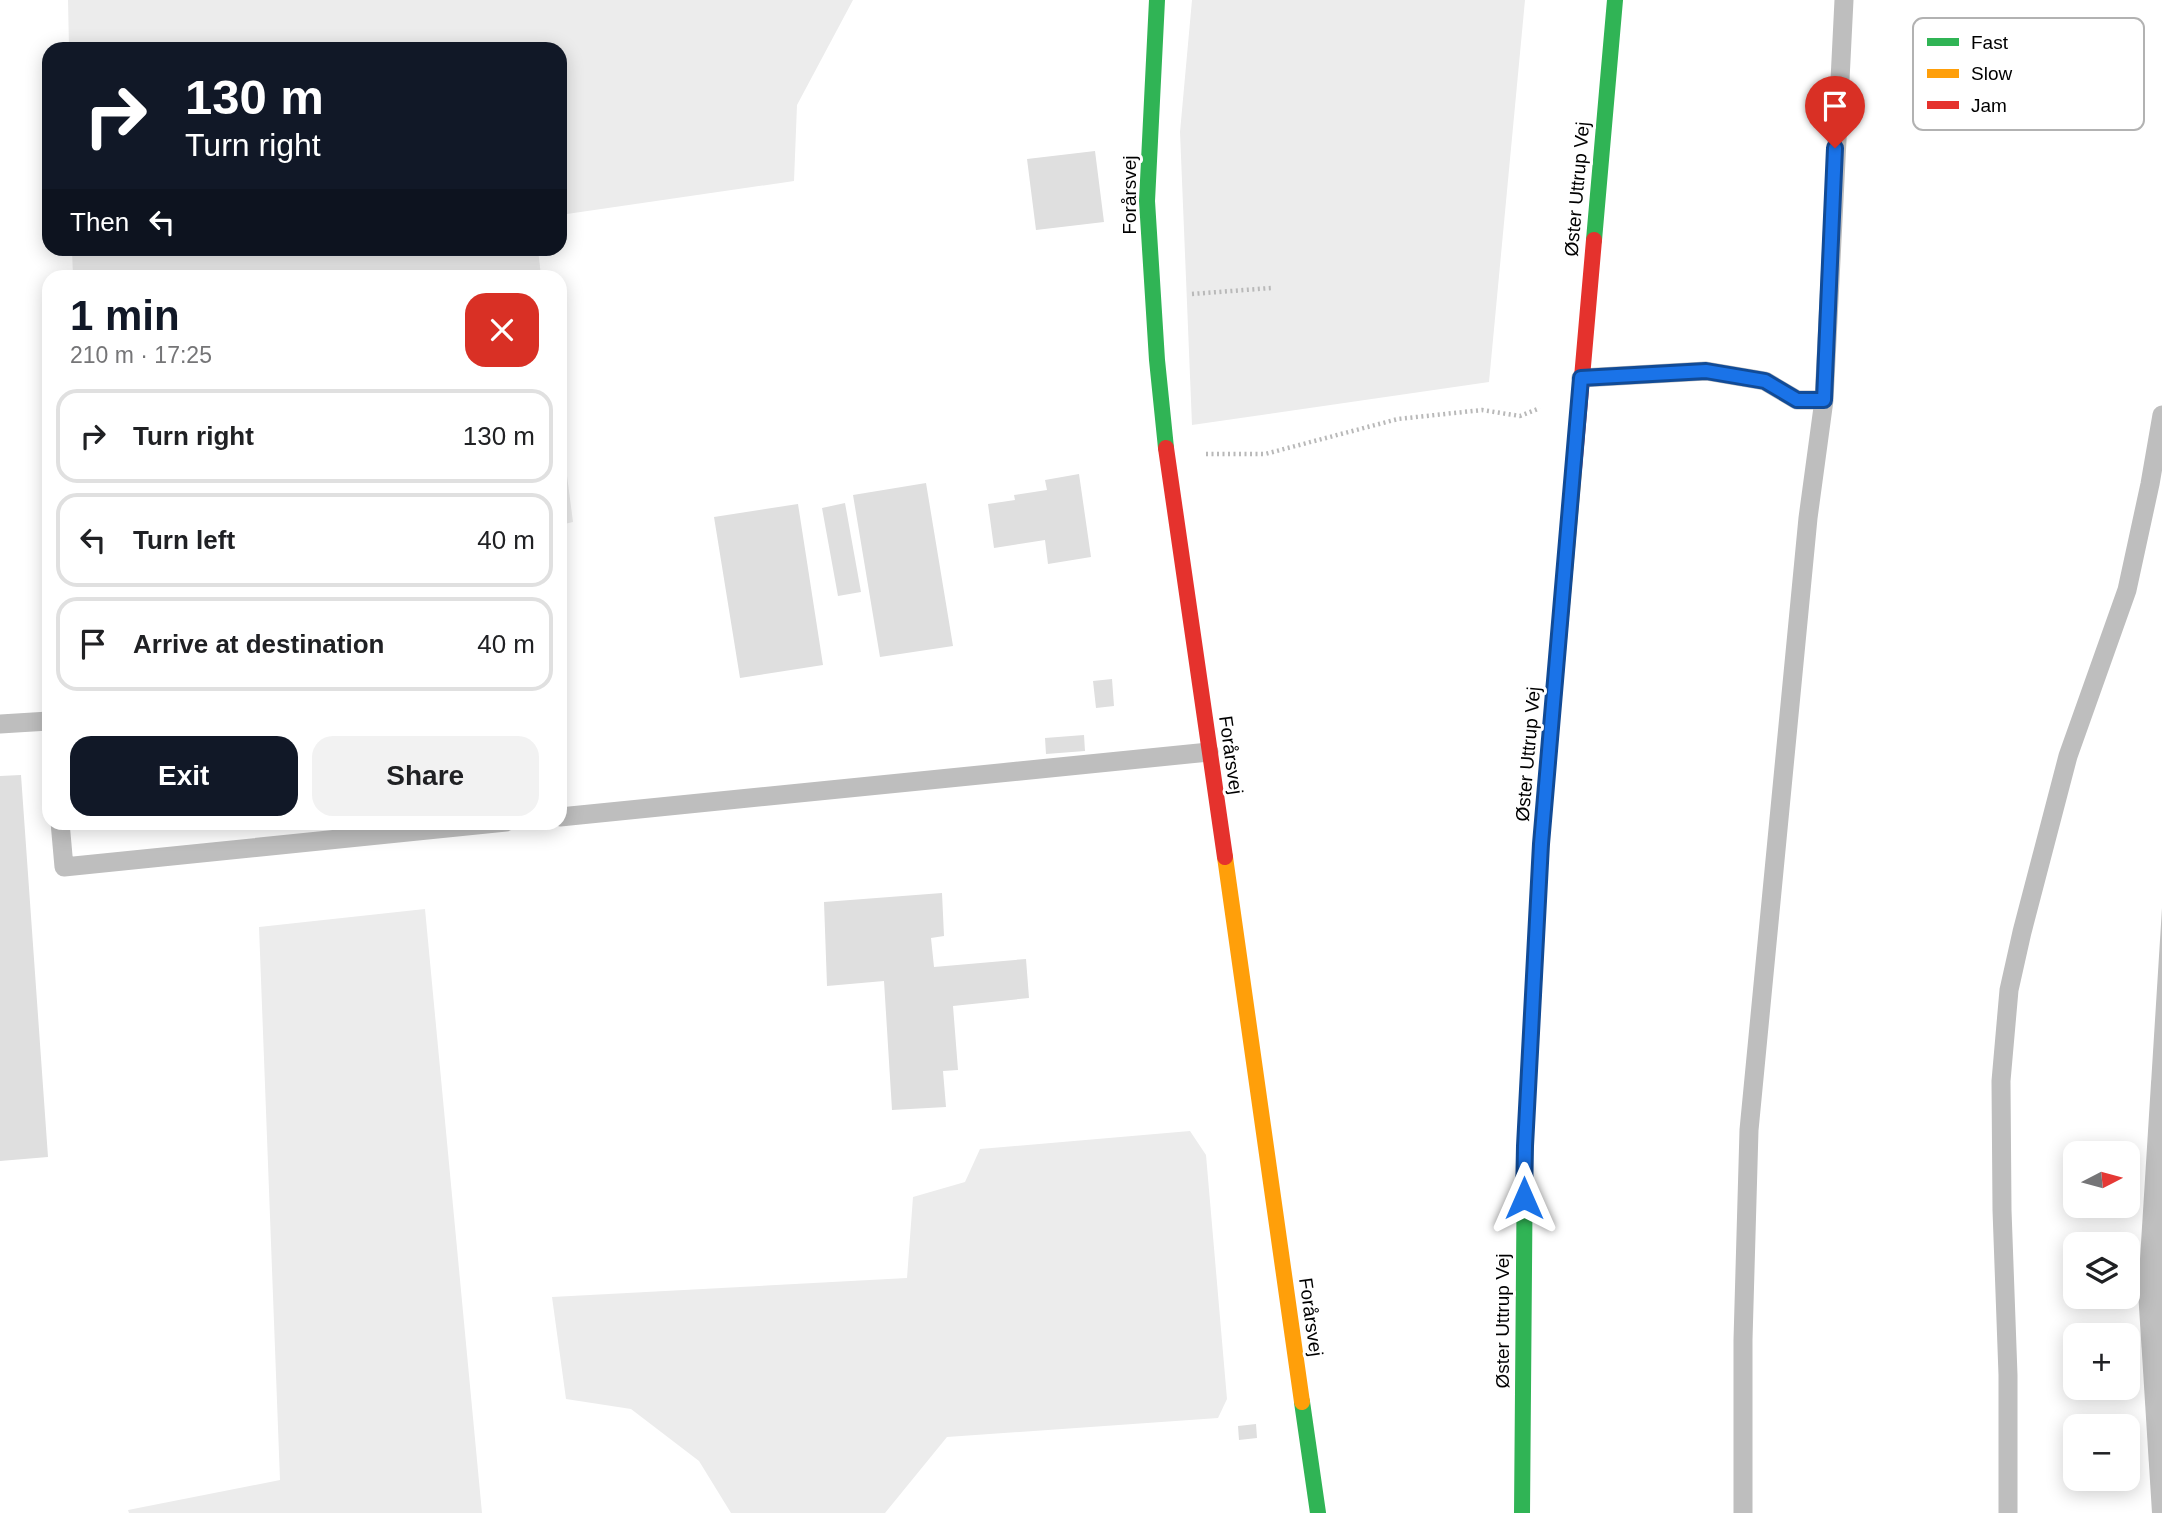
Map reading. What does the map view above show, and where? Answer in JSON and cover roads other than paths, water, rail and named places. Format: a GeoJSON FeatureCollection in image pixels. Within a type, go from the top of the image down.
{"type":"FeatureCollection","features":[{"type":"Feature","properties":{"kind":"street","name":"Forårsvej"},"geometry":{"type":"LineString","coordinates":[[1157,0],[1147,201],[1167,454],[1318,1513]]}},
{"type":"Feature","properties":{"kind":"street","name":"Øster Uttrup Vej"},"geometry":{"type":"LineString","coordinates":[[1522,1513],[1526,1119],[1541,844],[1615,0]]}},
{"type":"Feature","properties":{"kind":"lane"},"geometry":{"type":"LineString","coordinates":[[1743,1513],[1743,1340],[1749,1130],[1808,519],[1824,400],[1844,0]]}},
{"type":"Feature","properties":{"kind":"lane"},"geometry":{"type":"LineString","coordinates":[[1581,378],[1706,371],[1765,381],[1797,400],[1824,400]]}},
{"type":"Feature","properties":{"kind":"lane"},"geometry":{"type":"LineString","coordinates":[[2008,1513],[2008,1375],[2001,1081],[2010,990],[2022,932],[2068,756],[2127,590],[2162,415]]}},
{"type":"Feature","properties":{"kind":"lane"},"geometry":{"type":"LineString","coordinates":[[0,724],[42,721]]}},
{"type":"Feature","properties":{"kind":"lane"},"geometry":{"type":"LineString","coordinates":[[567,816],[1209,752]]}},
{"type":"Feature","properties":{"kind":"lane"},"geometry":{"type":"LineString","coordinates":[[61,830],[64,867],[427,830]]}}]}
